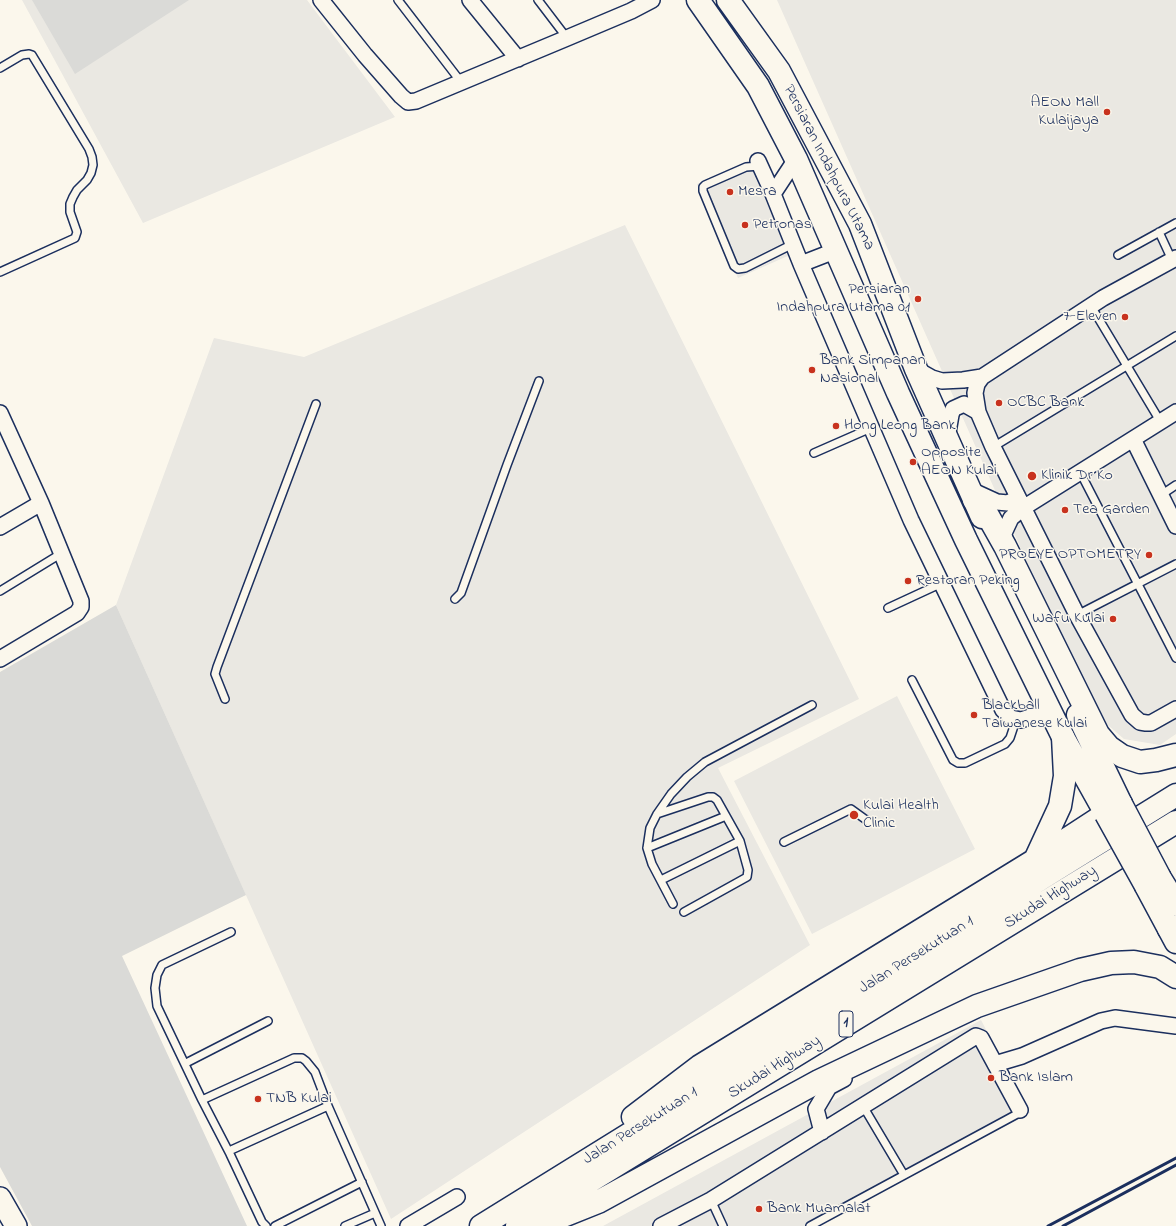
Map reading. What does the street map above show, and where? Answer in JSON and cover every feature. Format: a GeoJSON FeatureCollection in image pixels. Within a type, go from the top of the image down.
{"type":"FeatureCollection","features":[{"type":"Feature","properties":{"kind":"main road"},"geometry":{"type":"LineString","coordinates":[[684,0],[702,6]]}},
{"type":"Feature","properties":{"kind":"main road","name":"Persiaran Indahpura Utama"},"geometry":{"type":"LineString","coordinates":[[728,0],[779,71],[860,224],[916,369],[1114,809]]}},
{"type":"Feature","properties":{"kind":"main road","name":"Persiaran Indahpura Utama"},"geometry":{"type":"LineString","coordinates":[[702,6],[758,86],[796,159],[837,250],[898,393],[966,540],[1063,737],[1114,809]]}},
{"type":"Feature","properties":{"kind":"main road"},"geometry":{"type":"LineString","coordinates":[[971,494],[983,507],[1005,546],[1098,734],[1109,747],[1122,756],[1140,762],[1176,755]]}},
{"type":"Feature","properties":{"kind":"main road"},"geometry":{"type":"LineString","coordinates":[[1035,860],[1060,806],[1065,776],[1063,737]]}},
{"type":"Feature","properties":{"kind":"main road","name":"Jalan Persekutuan 1"},"geometry":{"type":"LineString","coordinates":[[535,1192],[1176,795]]}},
{"type":"Feature","properties":{"kind":"main road"},"geometry":{"type":"LineString","coordinates":[[535,1192],[700,1066],[1035,860],[1114,809],[1153,882],[1174,932]]}},
{"type":"Feature","properties":{"kind":"main road","name":"Skudai Highway"},"geometry":{"type":"LineString","coordinates":[[517,1226],[1176,822]]}},
{"type":"Feature","properties":{"kind":"main road"},"geometry":{"type":"LineString","coordinates":[[1153,882],[1176,904]]}},
{"type":"Feature","properties":{"kind":"main road"},"geometry":{"type":"LineString","coordinates":[[538,1226],[598,1202],[819,1081],[978,1006],[1080,970],[1112,963],[1134,962],[1160,967],[1176,977]]}},
{"type":"Feature","properties":{"kind":"main road","name":"1"},"geometry":{"type":"LineString","coordinates":[[481,1226],[535,1192]]}},
{"type":"Feature","properties":{"kind":"street"},"geometry":{"type":"LineString","coordinates":[[321,0],[365,55],[408,102],[416,101],[567,38],[626,6],[652,0]]}},
{"type":"Feature","properties":{"kind":"street"},"geometry":{"type":"LineString","coordinates":[[470,0],[518,59]]}},
{"type":"Feature","properties":{"kind":"street"},"geometry":{"type":"LineString","coordinates":[[773,194],[796,159]]}},
{"type":"Feature","properties":{"kind":"street"},"geometry":{"type":"LineString","coordinates":[[759,164],[773,194],[800,264],[911,520],[1003,710],[1006,714],[1016,720],[1026,719],[1050,710]]}},
{"type":"Feature","properties":{"kind":"street"},"geometry":{"type":"LineString","coordinates":[[800,264],[837,250]]}},
{"type":"Feature","properties":{"kind":"street"},"geometry":{"type":"LineString","coordinates":[[1174,259],[1103,298],[982,377],[977,384],[975,393],[978,412],[993,447],[1077,615],[1135,719],[1140,722],[1151,723],[1176,709]]}},
{"type":"Feature","properties":{"kind":"street"},"geometry":{"type":"LineString","coordinates":[[916,369],[932,378],[942,381],[982,377]]}},
{"type":"Feature","properties":{"kind":"street"},"geometry":{"type":"LineString","coordinates":[[947,440],[953,409],[964,404],[978,412]]}},
{"type":"Feature","properties":{"kind":"street"},"geometry":{"type":"LineString","coordinates":[[971,494],[997,502],[1021,503],[1080,472],[1176,412]]}},
{"type":"Feature","properties":{"kind":"street"},"geometry":{"type":"LineString","coordinates":[[0,413],[41,503],[81,600],[81,607],[77,613],[0,659]]}},
{"type":"Feature","properties":{"kind":"street"},"geometry":{"type":"LineString","coordinates":[[1133,439],[1176,526]]}},
{"type":"Feature","properties":{"kind":"street"},"geometry":{"type":"LineString","coordinates":[[0,527],[41,503]]}},
{"type":"Feature","properties":{"kind":"street"},"geometry":{"type":"LineString","coordinates":[[1005,546],[1004,533],[1011,518],[1021,503]]}},
{"type":"Feature","properties":{"kind":"street"},"geometry":{"type":"LineString","coordinates":[[995,1064],[1022,1056],[1102,1021],[1115,1018],[1176,1026]]}},
{"type":"Feature","properties":{"kind":"street"},"geometry":{"type":"LineString","coordinates":[[822,1132],[816,1109],[828,1087],[930,1029]]}},
{"type":"Feature","properties":{"kind":"street"},"geometry":{"type":"LineString","coordinates":[[661,1226],[711,1200],[976,1036],[981,1038],[1020,1110]]}},
{"type":"Feature","properties":{"kind":"street"},"geometry":{"type":"LineString","coordinates":[[408,1226],[457,1197]]}},
{"type":"Feature","properties":{"kind":"street"},"geometry":{"type":"LineString","coordinates":[[0,1198],[16,1226]]}},
{"type":"Feature","properties":{"kind":"street"},"geometry":{"type":"LineString","coordinates":[[0,1221],[3,1226]]}},
{"type":"Feature","properties":{"kind":"lane"},"geometry":{"type":"LineString","coordinates":[[398,0],[461,82]]}},
{"type":"Feature","properties":{"kind":"lane"},"geometry":{"type":"LineString","coordinates":[[538,0],[567,38]]}},
{"type":"Feature","properties":{"kind":"lane"},"geometry":{"type":"LineString","coordinates":[[0,68],[22,55],[32,55],[89,149],[93,165],[87,180],[72,197],[70,204],[70,212],[77,232],[75,238],[0,272]]}},
{"type":"Feature","properties":{"kind":"lane"},"geometry":{"type":"LineString","coordinates":[[759,164],[746,167],[705,185],[702,191],[734,266],[738,269],[745,268],[793,244]]}},
{"type":"Feature","properties":{"kind":"lane"},"geometry":{"type":"LineString","coordinates":[[1118,255],[1176,222]]}},
{"type":"Feature","properties":{"kind":"lane"},"geometry":{"type":"LineString","coordinates":[[1159,232],[1174,259]]}},
{"type":"Feature","properties":{"kind":"lane"},"geometry":{"type":"LineString","coordinates":[[1091,306],[1160,421]]}},
{"type":"Feature","properties":{"kind":"lane"},"geometry":{"type":"LineString","coordinates":[[993,447],[1176,336]]}},
{"type":"Feature","properties":{"kind":"lane"},"geometry":{"type":"LineString","coordinates":[[455,599],[461,593],[539,381]]}},
{"type":"Feature","properties":{"kind":"lane"},"geometry":{"type":"LineString","coordinates":[[225,699],[215,674],[217,667],[316,404]]}},
{"type":"Feature","properties":{"kind":"lane"},"geometry":{"type":"LineString","coordinates":[[814,453],[871,428]]}},
{"type":"Feature","properties":{"kind":"lane"},"geometry":{"type":"LineString","coordinates":[[1080,472],[1176,658]]}},
{"type":"Feature","properties":{"kind":"lane"},"geometry":{"type":"LineString","coordinates":[[1161,495],[1176,485]]}},
{"type":"Feature","properties":{"kind":"lane"},"geometry":{"type":"LineString","coordinates":[[0,591],[62,553]]}},
{"type":"Feature","properties":{"kind":"lane"},"geometry":{"type":"LineString","coordinates":[[1077,615],[1176,564]]}},
{"type":"Feature","properties":{"kind":"lane"},"geometry":{"type":"LineString","coordinates":[[888,608],[942,583]]}},
{"type":"Feature","properties":{"kind":"lane"},"geometry":{"type":"LineString","coordinates":[[912,680],[953,760],[958,763],[965,763],[1005,744],[1010,738],[1016,720]]}},
{"type":"Feature","properties":{"kind":"lane"},"geometry":{"type":"LineString","coordinates":[[673,904],[652,864],[647,848],[650,828],[657,814],[671,794],[687,777],[705,762],[812,705]]}},
{"type":"Feature","properties":{"kind":"lane"},"geometry":{"type":"LineString","coordinates":[[657,814],[708,797],[713,797],[717,800],[740,841],[748,870],[747,877],[684,912]]}},
{"type":"Feature","properties":{"kind":"lane"},"geometry":{"type":"LineString","coordinates":[[784,842],[851,809],[869,822]]}},
{"type":"Feature","properties":{"kind":"lane"},"geometry":{"type":"LineString","coordinates":[[647,848],[726,816]]}},
{"type":"Feature","properties":{"kind":"lane"},"geometry":{"type":"LineString","coordinates":[[661,880],[740,841]]}},
{"type":"Feature","properties":{"kind":"lane"},"geometry":{"type":"LineString","coordinates":[[231,932],[162,965],[157,974],[155,988],[157,1006],[186,1063],[202,1100],[229,1151],[262,1222],[266,1226]]}},
{"type":"Feature","properties":{"kind":"lane"},"geometry":{"type":"LineString","coordinates":[[186,1063],[268,1021]]}},
{"type":"Feature","properties":{"kind":"lane"},"geometry":{"type":"LineString","coordinates":[[202,1100],[294,1058],[302,1058],[315,1072],[328,1106],[381,1226]]}},
{"type":"Feature","properties":{"kind":"lane"},"geometry":{"type":"LineString","coordinates":[[229,1151],[328,1106]]}},
{"type":"Feature","properties":{"kind":"lane"},"geometry":{"type":"LineString","coordinates":[[863,1106],[904,1175]]}},
{"type":"Feature","properties":{"kind":"lane"},"geometry":{"type":"LineString","coordinates":[[810,1226],[1018,1113],[1020,1110]]}},
{"type":"Feature","properties":{"kind":"lane"},"geometry":{"type":"LineString","coordinates":[[275,1226],[362,1182]]}},
{"type":"Feature","properties":{"kind":"lane"},"geometry":{"type":"LineString","coordinates":[[711,1200],[723,1226]]}},
{"type":"Feature","properties":{"kind":"lane"},"geometry":{"type":"LineString","coordinates":[[345,1226],[375,1213]]}},
{"type":"Feature","properties":{"kind":"shaded area"},"geometry":{"type":"Polygon","coordinates":[[[22,0],[307,0],[395,117],[143,223],[22,0]]]}},
{"type":"Feature","properties":{"kind":"shaded area"},"geometry":{"type":"Polygon","coordinates":[[[32,0],[189,0],[75,74],[32,0]]]}},
{"type":"Feature","properties":{"kind":"shaded area"},"geometry":{"type":"Polygon","coordinates":[[[777,0],[1176,0],[1176,734],[1160,745],[1124,739],[1094,713],[777,0]]]}},
{"type":"Feature","properties":{"kind":"shaded area"},"geometry":{"type":"Polygon","coordinates":[[[748,161],[790,255],[738,278],[697,184],[748,161]]]}},
{"type":"Feature","properties":{"kind":"shaded area"},"geometry":{"type":"Polygon","coordinates":[[[625,225],[859,699],[718,768],[810,945],[391,1219],[116,605],[214,338],[304,357],[625,225]]]}},
{"type":"Feature","properties":{"kind":"shaded area"},"geometry":{"type":"Polygon","coordinates":[[[116,605],[246,895],[122,956],[247,1226],[32,1226],[0,1167],[0,672],[116,605]]]}},
{"type":"Feature","properties":{"kind":"shaded area","name":"Kulai Health Clinic"},"geometry":{"type":"Polygon","coordinates":[[[897,696],[975,849],[812,934],[734,781],[897,696]]]}},
{"type":"Feature","properties":{"kind":"shaded area"},"geometry":{"type":"Polygon","coordinates":[[[981,1020],[1030,1113],[816,1226],[603,1226],[981,1020]]]}},
{"type":"Feature","properties":{"kind":"railway"},"geometry":{"type":"LineString","coordinates":[[1048,1226],[1176,1158]]}},
{"type":"Feature","properties":{"kind":"railway"},"geometry":{"type":"LineString","coordinates":[[1063,1226],[1176,1165]]}},
{"type":"Feature","properties":{"kind":"place","name":"AEON Mall Kulaijaya"},"geometry":{"type":"Point","coordinates":[1107,112]}},
{"type":"Feature","properties":{"kind":"place","name":"Mesra"},"geometry":{"type":"Point","coordinates":[730,192]}},
{"type":"Feature","properties":{"kind":"place","name":"Petronas"},"geometry":{"type":"Point","coordinates":[745,225]}},
{"type":"Feature","properties":{"kind":"place","name":"Persiaran Indahpura Utama 01"},"geometry":{"type":"Point","coordinates":[918,299]}},
{"type":"Feature","properties":{"kind":"place","name":"7-Eleven"},"geometry":{"type":"Point","coordinates":[1125,317]}},
{"type":"Feature","properties":{"kind":"place","name":"Bank Simpanan Nasional"},"geometry":{"type":"Point","coordinates":[812,370]}},
{"type":"Feature","properties":{"kind":"place","name":"OCBC Bank"},"geometry":{"type":"Point","coordinates":[999,403]}},
{"type":"Feature","properties":{"kind":"place","name":"Hong Leong Bank"},"geometry":{"type":"Point","coordinates":[836,426]}},
{"type":"Feature","properties":{"kind":"place","name":"Opposite AEON Kulai"},"geometry":{"type":"Point","coordinates":[913,462]}},
{"type":"Feature","properties":{"kind":"place","name":"Klinik Dr Ko"},"geometry":{"type":"Point","coordinates":[1032,476]}},
{"type":"Feature","properties":{"kind":"place","name":"Tea Garden"},"geometry":{"type":"Point","coordinates":[1065,510]}},
{"type":"Feature","properties":{"kind":"place","name":"PROEYE OPTOMETRY"},"geometry":{"type":"Point","coordinates":[1149,555]}},
{"type":"Feature","properties":{"kind":"place","name":"Restoran Peking"},"geometry":{"type":"Point","coordinates":[908,581]}},
{"type":"Feature","properties":{"kind":"place","name":"Wafu Kulai"},"geometry":{"type":"Point","coordinates":[1113,619]}},
{"type":"Feature","properties":{"kind":"place","name":"Blackball Taiwanese Kulai"},"geometry":{"type":"Point","coordinates":[974,715]}},
{"type":"Feature","properties":{"kind":"place","name":"Kulai Health Clinic"},"geometry":{"type":"Point","coordinates":[854,815]}},
{"type":"Feature","properties":{"kind":"place","name":"Bank Islam"},"geometry":{"type":"Point","coordinates":[991,1078]}},
{"type":"Feature","properties":{"kind":"place","name":"TNB Kulai"},"geometry":{"type":"Point","coordinates":[258,1099]}},
{"type":"Feature","properties":{"kind":"place","name":"Bank Muamalat"},"geometry":{"type":"Point","coordinates":[759,1209]}}]}
